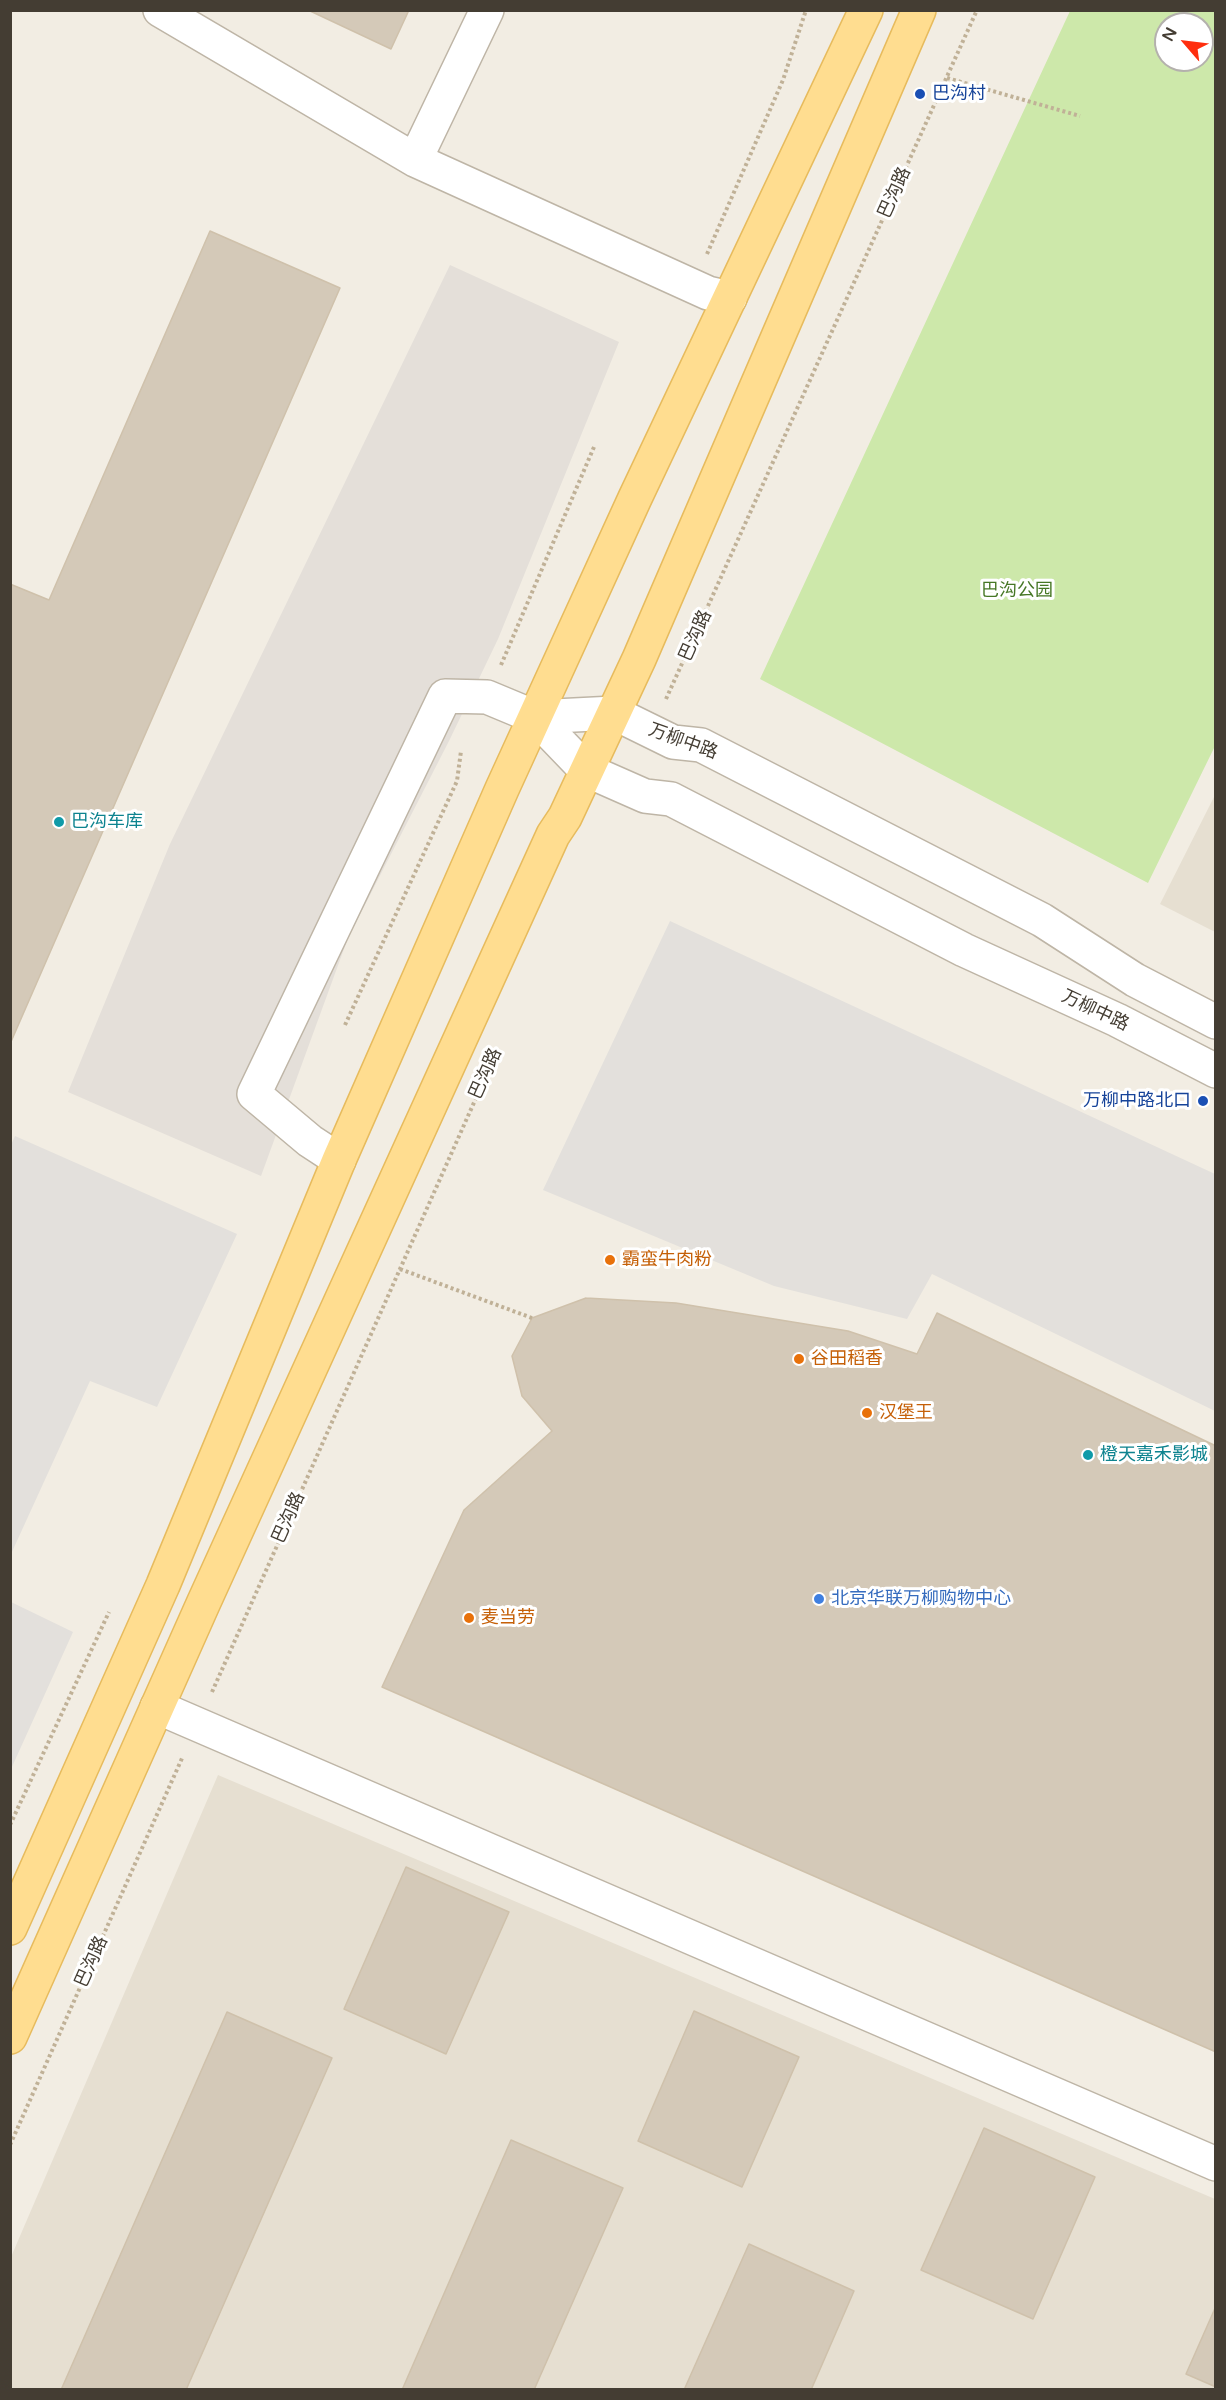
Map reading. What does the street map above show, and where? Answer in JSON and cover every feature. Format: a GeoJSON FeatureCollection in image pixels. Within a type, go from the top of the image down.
{"type":"FeatureCollection","features":[{"type":"Feature","properties":{"kind":"main road"},"geometry":{"type":"LineString","coordinates":[[10,1928],[163,1585],[339,1160],[535,717],[635,498],[866,10]]}},
{"type":"Feature","properties":{"kind":"main road"},"geometry":{"type":"LineString","coordinates":[[10,2037],[157,1707],[553,835],[566,817],[614,713],[920,10]]}},
{"type":"Feature","properties":{"kind":"street"},"geometry":{"type":"LineString","coordinates":[[160,10],[415,160],[708,293],[730,298]]}},
{"type":"Feature","properties":{"kind":"street"},"geometry":{"type":"LineString","coordinates":[[415,160],[487,10]]}},
{"type":"Feature","properties":{"kind":"street"},"geometry":{"type":"LineString","coordinates":[[339,1160],[310,1142],[254,1094],[445,696],[487,697],[535,717],[614,713]]}},
{"type":"Feature","properties":{"kind":"street","name":"万柳中路"},"geometry":{"type":"LineString","coordinates":[[614,713],[673,742],[701,745],[712,750],[1042,920],[1135,980],[1215,1022]]}},
{"type":"Feature","properties":{"kind":"street","name":"万柳中路"},"geometry":{"type":"LineString","coordinates":[[535,717],[586,770],[645,796],[671,799],[964,950],[1117,1020],[1215,1071]]}},
{"type":"Feature","properties":{"kind":"street"},"geometry":{"type":"LineString","coordinates":[[157,1707],[1215,2164]]}},
{"type":"Feature","properties":{"kind":"path","name":"巴沟路"},"geometry":{"type":"LineString","coordinates":[[649,731],[673,687],[977,10]]}},
{"type":"Feature","properties":{"kind":"path"},"geometry":{"type":"LineString","coordinates":[[946,78],[1080,116]]}},
{"type":"Feature","properties":{"kind":"path"},"geometry":{"type":"LineString","coordinates":[[487,697],[594,447]]}},
{"type":"Feature","properties":{"kind":"path"},"geometry":{"type":"LineString","coordinates":[[345,1025],[457,781],[459,755],[464,745]]}},
{"type":"Feature","properties":{"kind":"path","name":"巴沟路"},"geometry":{"type":"LineString","coordinates":[[10,2145],[476,1097]]}},
{"type":"Feature","properties":{"kind":"path"},"geometry":{"type":"LineString","coordinates":[[400,1269],[532,1318]]}},
{"type":"Feature","properties":{"kind":"shaded area"},"geometry":{"type":"Polygon","coordinates":[[[450,265],[619,342],[498,639],[449,741],[348,938],[261,1176],[68,1092],[170,844],[450,265]]]}},
{"type":"Feature","properties":{"kind":"shaded area"},"geometry":{"type":"Polygon","coordinates":[[[1215,795],[1215,932],[1160,904],[1215,795]]]}},
{"type":"Feature","properties":{"kind":"shaded area"},"geometry":{"type":"Polygon","coordinates":[[[670,921],[1215,1174],[1215,1411],[932,1274],[907,1319],[774,1286],[543,1190],[670,921]]]}},
{"type":"Feature","properties":{"kind":"shaded area"},"geometry":{"type":"Polygon","coordinates":[[[15,1136],[237,1234],[157,1407],[90,1381],[11,1554],[10,1147],[15,1136]]]}},
{"type":"Feature","properties":{"kind":"shaded area"},"geometry":{"type":"Polygon","coordinates":[[[11,1602],[73,1632],[11,1769],[11,1602]]]}},
{"type":"Feature","properties":{"kind":"shaded area"},"geometry":{"type":"Polygon","coordinates":[[[218,1775],[1215,2199],[1215,2389],[11,2390],[11,2257],[218,1775]]]}},
{"type":"Feature","properties":{"kind":"green space","name":"巴沟公园"},"geometry":{"type":"Polygon","coordinates":[[[1070,11],[1215,11],[1215,746],[1148,883],[760,679],[1070,11]]]}},
{"type":"Feature","properties":{"kind":"building"},"geometry":{"type":"Polygon","coordinates":[[[308,10],[409,10],[391,49],[308,10]]]}},
{"type":"Feature","properties":{"kind":"building","name":"巴沟车库"},"geometry":{"type":"Polygon","coordinates":[[[210,231],[340,288],[10,1044],[10,584],[49,600],[210,231]]]}},
{"type":"Feature","properties":{"kind":"building","name":"北京华联万柳购物中心"},"geometry":{"type":"Polygon","coordinates":[[[586,1298],[676,1303],[848,1331],[917,1354],[937,1313],[1216,1446],[1216,2052],[382,1687],[464,1510],[552,1431],[522,1396],[512,1356],[532,1318],[586,1298]]]}},
{"type":"Feature","properties":{"kind":"building"},"geometry":{"type":"Polygon","coordinates":[[[406,1867],[509,1912],[446,2054],[344,2009],[406,1867]]]}},
{"type":"Feature","properties":{"kind":"building"},"geometry":{"type":"Polygon","coordinates":[[[694,2011],[799,2057],[742,2187],[638,2141],[694,2011]]]}},
{"type":"Feature","properties":{"kind":"building"},"geometry":{"type":"Polygon","coordinates":[[[227,2012],[332,2058],[186,2390],[61,2390],[227,2012]]]}},
{"type":"Feature","properties":{"kind":"building"},"geometry":{"type":"Polygon","coordinates":[[[984,2128],[1095,2177],[1033,2319],[921,2270],[984,2128]]]}},
{"type":"Feature","properties":{"kind":"building"},"geometry":{"type":"Polygon","coordinates":[[[511,2140],[623,2188],[534,2390],[402,2390],[511,2140]]]}},
{"type":"Feature","properties":{"kind":"building"},"geometry":{"type":"Polygon","coordinates":[[[749,2244],[854,2291],[811,2390],[684,2390],[749,2244]]]}},
{"type":"Feature","properties":{"kind":"building"},"geometry":{"type":"Polygon","coordinates":[[[1216,2306],[1216,2387],[1186,2374],[1216,2306]]]}},
{"type":"Feature","properties":{"kind":"place","name":"巴沟村"},"geometry":{"type":"Point","coordinates":[920,94]}},
{"type":"Feature","properties":{"kind":"place","name":"巴沟车库"},"geometry":{"type":"Point","coordinates":[59,822]}},
{"type":"Feature","properties":{"kind":"place","name":"万柳中路北口"},"geometry":{"type":"Point","coordinates":[1203,1101]}},
{"type":"Feature","properties":{"kind":"place","name":"霸蛮牛肉粉"},"geometry":{"type":"Point","coordinates":[610,1260]}},
{"type":"Feature","properties":{"kind":"place","name":"谷田稻香"},"geometry":{"type":"Point","coordinates":[799,1359]}},
{"type":"Feature","properties":{"kind":"place","name":"汉堡王"},"geometry":{"type":"Point","coordinates":[867,1413]}},
{"type":"Feature","properties":{"kind":"place","name":"橙天嘉禾影城"},"geometry":{"type":"Point","coordinates":[1088,1455]}},
{"type":"Feature","properties":{"kind":"place","name":"北京华联万柳购物中心"},"geometry":{"type":"Point","coordinates":[819,1599]}},
{"type":"Feature","properties":{"kind":"place","name":"麦当劳"},"geometry":{"type":"Point","coordinates":[469,1618]}}]}
